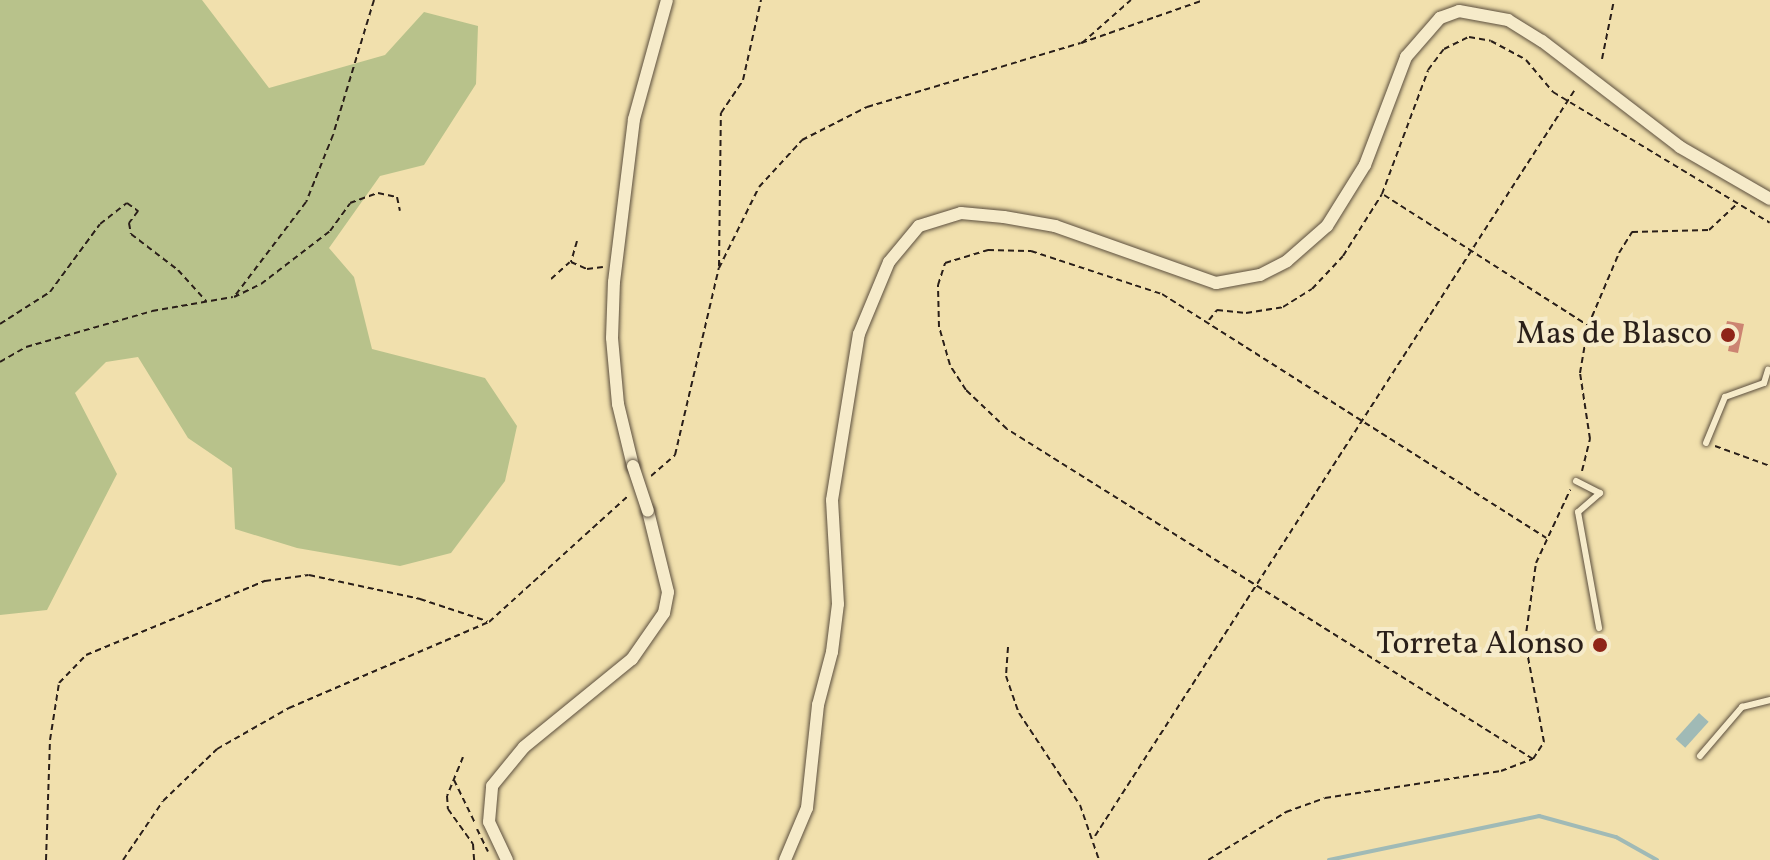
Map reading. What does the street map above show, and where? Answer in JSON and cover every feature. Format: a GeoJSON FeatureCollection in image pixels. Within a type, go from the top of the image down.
{"type":"FeatureCollection","features":[{"type":"Feature","properties":{"kind":"street"},"geometry":{"type":"LineString","coordinates":[[507,860],[489,822],[492,786],[524,747],[632,659],[664,613],[668,592],[618,404],[612,338],[616,265],[634,119],[667,0]]}},
{"type":"Feature","properties":{"kind":"street"},"geometry":{"type":"LineString","coordinates":[[785,860],[807,808],[818,705],[832,652],[838,604],[832,500],[856,347],[889,262],[919,226],[961,213],[1004,217],[1055,226],[1216,283],[1260,275],[1287,261],[1327,226],[1365,165],[1406,57],[1440,18],[1459,11],[1508,20],[1542,41],[1680,147],[1770,199]]}},
{"type":"Feature","properties":{"kind":"lane"},"geometry":{"type":"LineString","coordinates":[[1706,443],[1725,397],[1764,383],[1768,370]]}},
{"type":"Feature","properties":{"kind":"lane"},"geometry":{"type":"LineString","coordinates":[[1576,481],[1600,493],[1578,512],[1599,628]]}},
{"type":"Feature","properties":{"kind":"lane"},"geometry":{"type":"LineString","coordinates":[[1700,756],[1742,707],[1770,700]]}},
{"type":"Feature","properties":{"kind":"path"},"geometry":{"type":"LineString","coordinates":[[234,297],[306,202],[333,135],[374,0]]}},
{"type":"Feature","properties":{"kind":"path"},"geometry":{"type":"LineString","coordinates":[[640,486],[675,455],[719,268],[721,113],[743,80],[755,46],[761,0]]}},
{"type":"Feature","properties":{"kind":"path"},"geometry":{"type":"LineString","coordinates":[[1081,43],[1131,0]]}},
{"type":"Feature","properties":{"kind":"path"},"geometry":{"type":"LineString","coordinates":[[719,268],[759,187],[802,140],[867,107],[1081,43],[1204,0]]}},
{"type":"Feature","properties":{"kind":"path"},"geometry":{"type":"LineString","coordinates":[[1602,59],[1614,0]]}},
{"type":"Feature","properties":{"kind":"path"},"geometry":{"type":"LineString","coordinates":[[1209,321],[1217,310],[1246,313],[1283,307],[1312,289],[1343,256],[1382,194],[1428,70],[1444,49],[1469,37],[1491,41],[1526,60],[1553,92],[1770,223]]}},
{"type":"Feature","properties":{"kind":"path"},"geometry":{"type":"LineString","coordinates":[[1095,836],[1574,91]]}},
{"type":"Feature","properties":{"kind":"path"},"geometry":{"type":"LineString","coordinates":[[0,362],[26,347],[206,301],[234,297],[261,284],[330,231],[350,203],[378,193],[397,197],[400,211]]}},
{"type":"Feature","properties":{"kind":"path"},"geometry":{"type":"LineString","coordinates":[[1382,194],[1588,326]]}},
{"type":"Feature","properties":{"kind":"path"},"geometry":{"type":"LineString","coordinates":[[0,324],[50,292],[100,224],[127,203],[138,211],[129,223],[131,234],[175,268],[206,301]]}},
{"type":"Feature","properties":{"kind":"path"},"geometry":{"type":"LineString","coordinates":[[1208,860],[1286,812],[1325,798],[1501,771],[1533,759],[1544,742],[1525,641],[1536,563],[1546,538],[1585,467],[1590,439],[1580,373],[1588,326],[1632,232],[1709,230],[1736,205]]}},
{"type":"Feature","properties":{"kind":"path"},"geometry":{"type":"LineString","coordinates":[[551,279],[571,262],[577,241]]}},
{"type":"Feature","properties":{"kind":"path"},"geometry":{"type":"LineString","coordinates":[[1533,759],[1007,429],[950,365],[939,327],[938,285],[945,263],[964,254],[1031,251],[1162,294],[1209,321],[1546,538]]}},
{"type":"Feature","properties":{"kind":"path"},"geometry":{"type":"LineString","coordinates":[[571,262],[587,269],[616,265]]}},
{"type":"Feature","properties":{"kind":"path"},"geometry":{"type":"LineString","coordinates":[[1706,443],[1770,466]]}},
{"type":"Feature","properties":{"kind":"path"},"geometry":{"type":"LineString","coordinates":[[123,860],[163,801],[217,749],[289,708],[489,622],[628,496]]}},
{"type":"Feature","properties":{"kind":"path"},"geometry":{"type":"LineString","coordinates":[[46,860],[50,740],[59,683],[86,655],[265,581],[309,575],[420,599],[489,622]]}},
{"type":"Feature","properties":{"kind":"path"},"geometry":{"type":"LineString","coordinates":[[1008,647],[1006,676],[1019,713],[1047,750],[1095,836],[1099,860]]}},
{"type":"Feature","properties":{"kind":"path"},"geometry":{"type":"LineString","coordinates":[[463,757],[448,809],[473,844],[474,860]]}},
{"type":"Feature","properties":{"kind":"path"},"geometry":{"type":"LineString","coordinates":[[454,780],[493,860]]}},
{"type":"Feature","properties":{"kind":"green space"},"geometry":{"type":"Polygon","coordinates":[[[0,0],[202,0],[269,88],[385,55],[424,12],[478,26],[476,84],[424,165],[380,176],[329,248],[354,277],[372,349],[485,378],[517,426],[505,481],[451,553],[400,566],[297,548],[235,529],[232,468],[188,438],[138,357],[106,362],[75,393],[117,474],[47,610],[0,615],[0,0]]]}},
{"type":"Feature","properties":{"kind":"water"},"geometry":{"type":"Polygon","coordinates":[[[1699,713],[1709,722],[1685,748],[1676,739],[1699,713]]]}},
{"type":"Feature","properties":{"kind":"building","name":"Mas de Blasco"},"geometry":{"type":"Polygon","coordinates":[[[1727,321],[1744,324],[1738,353],[1728,351],[1730,341],[1723,339],[1727,321]]]}},
{"type":"Feature","properties":{"kind":"building","name":"Torreta Alonso"},"geometry":{"type":"Polygon","coordinates":[[[1592,637],[1609,638],[1608,653],[1591,652],[1592,637]]]}},
{"type":"Feature","properties":{"kind":"waterway"},"geometry":{"type":"LineString","coordinates":[[1329,860],[1539,816],[1616,837],[1657,860]]}},
{"type":"Feature","properties":{"kind":"place","name":"Mas de Blasco"},"geometry":{"type":"Point","coordinates":[1728,335]}},
{"type":"Feature","properties":{"kind":"place","name":"Torreta Alonso"},"geometry":{"type":"Point","coordinates":[1600,645]}}]}
